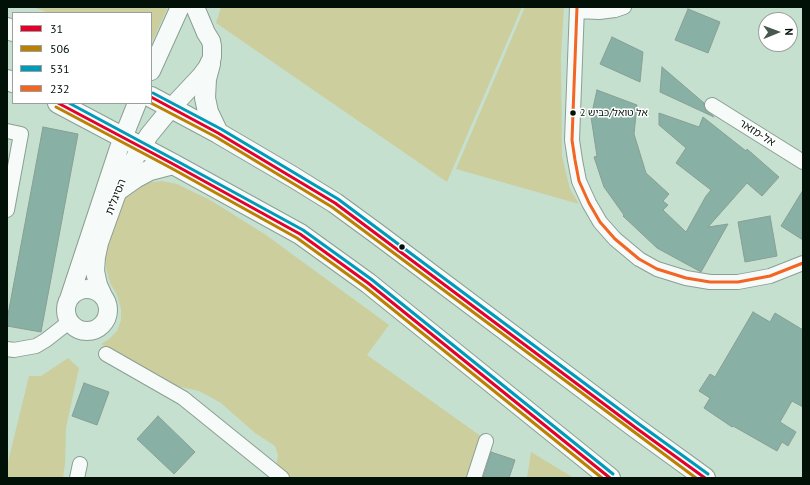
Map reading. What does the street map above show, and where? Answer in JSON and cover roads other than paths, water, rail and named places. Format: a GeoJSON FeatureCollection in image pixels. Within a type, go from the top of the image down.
{"type":"FeatureCollection","features":[{"type":"Feature","properties":{"kind":"main road"},"geometry":{"type":"LineString","coordinates":[[210,64],[206,79],[205,98],[208,112],[218,133]]}},
{"type":"Feature","properties":{"kind":"main road"},"geometry":{"type":"LineString","coordinates":[[152,98],[218,133],[335,203],[705,478]]}},
{"type":"Feature","properties":{"kind":"main road"},"geometry":{"type":"LineString","coordinates":[[60,104],[300,234],[368,283],[610,478]]}},
{"type":"Feature","properties":{"kind":"main road"},"geometry":{"type":"LineString","coordinates":[[118,190],[150,170],[173,164]]}},
{"type":"Feature","properties":{"kind":"street"},"geometry":{"type":"LineString","coordinates":[[152,69],[180,7]]}},
{"type":"Feature","properties":{"kind":"street"},"geometry":{"type":"LineString","coordinates":[[195,7],[211,41],[212,57],[210,64]]}},
{"type":"Feature","properties":{"kind":"street"},"geometry":{"type":"LineString","coordinates":[[624,7],[599,12],[577,9],[572,140],[579,181],[600,222],[615,240],[639,259],[657,269],[686,278],[710,282],[738,282],[770,276],[803,263]]}},
{"type":"Feature","properties":{"kind":"street"},"geometry":{"type":"LineString","coordinates":[[169,30],[189,26],[202,29],[206,33]]}},
{"type":"Feature","properties":{"kind":"street","name":"הסיגלית"},"geometry":{"type":"LineString","coordinates":[[104,298],[98,285],[95,271],[96,257],[99,244],[118,190],[141,147],[152,131],[210,64]]}},
{"type":"Feature","properties":{"kind":"street","name":"הסיגלית"},"geometry":{"type":"LineString","coordinates":[[69,299],[136,104]]}},
{"type":"Feature","properties":{"kind":"street","name":"אל-מזאר"},"geometry":{"type":"LineString","coordinates":[[712,105],[803,162]]}},
{"type":"Feature","properties":{"kind":"street"},"geometry":{"type":"LineString","coordinates":[[7,131],[21,134],[7,210]]}},
{"type":"Feature","properties":{"kind":"street"},"geometry":{"type":"LineString","coordinates":[[89,289],[95,290],[104,298],[108,309],[108,315],[106,320],[97,329],[92,331],[82,331],[73,326],[67,318],[66,308],[69,299],[78,291],[89,289]]}},
{"type":"Feature","properties":{"kind":"street"},"geometry":{"type":"LineString","coordinates":[[7,349],[14,350],[36,346],[70,322]]}},
{"type":"Feature","properties":{"kind":"street"},"geometry":{"type":"LineString","coordinates":[[106,354],[183,398],[277,476]]}},
{"type":"Feature","properties":{"kind":"street"},"geometry":{"type":"LineString","coordinates":[[474,478],[486,441]]}},
{"type":"Feature","properties":{"kind":"place","name":"אל טואל/כביש 2"},"geometry":{"type":"Point","coordinates":[573,113]}}]}
